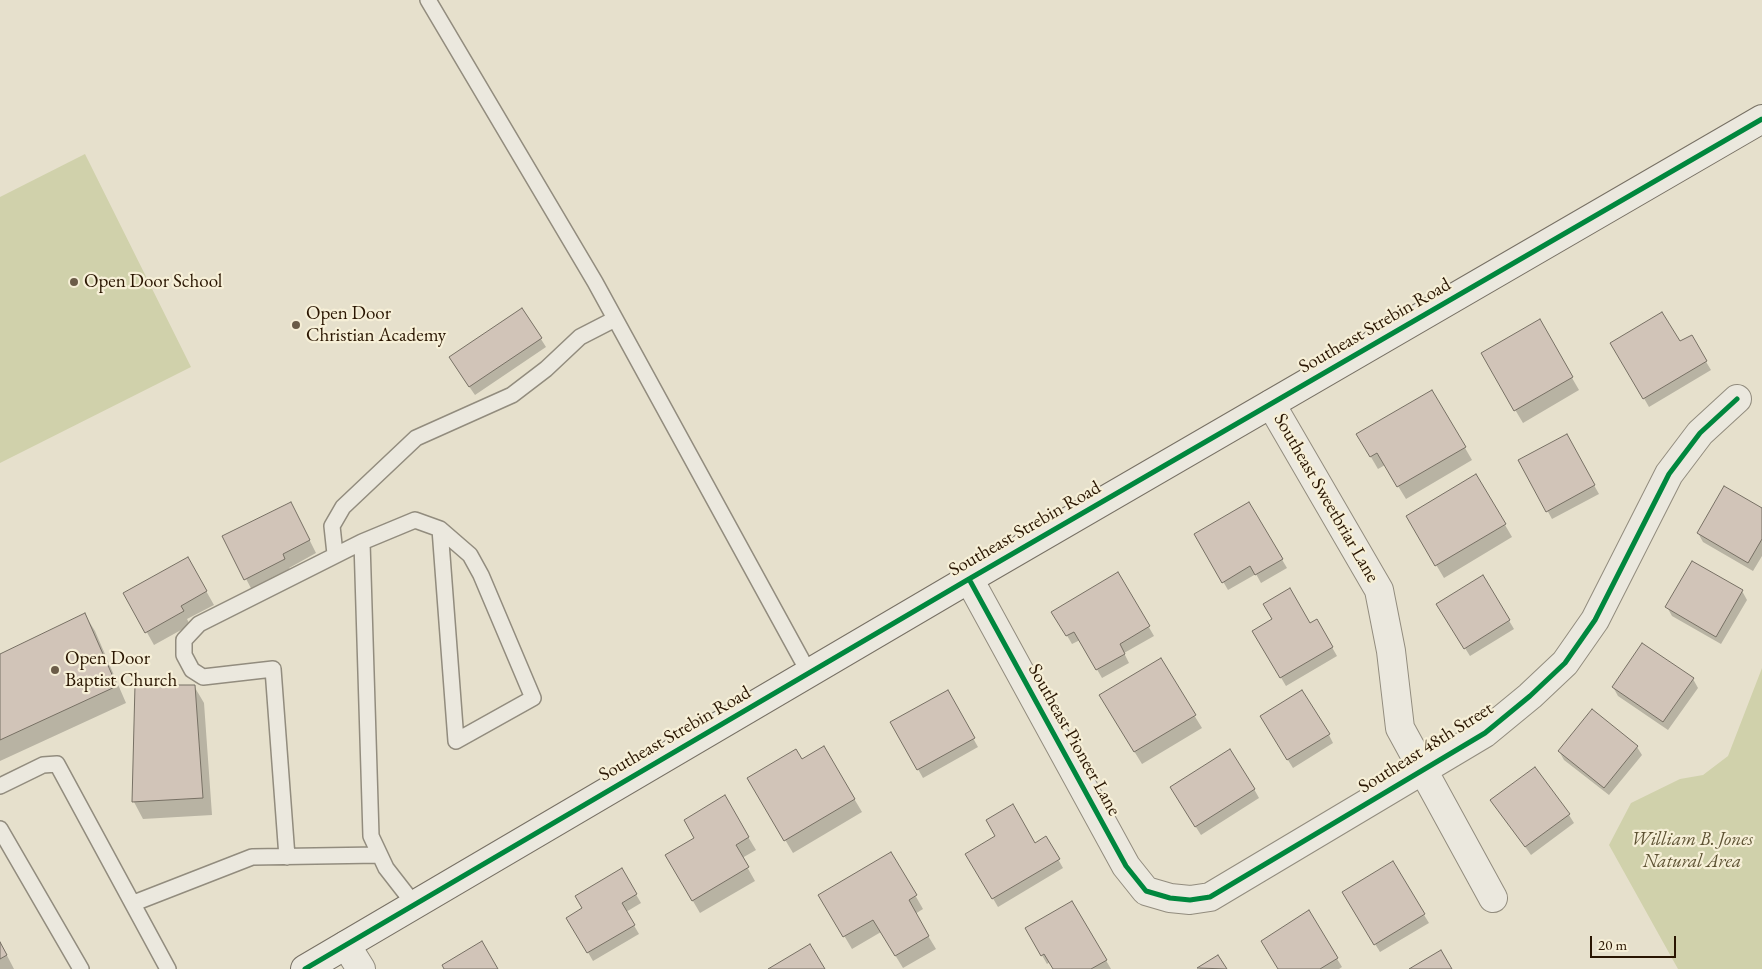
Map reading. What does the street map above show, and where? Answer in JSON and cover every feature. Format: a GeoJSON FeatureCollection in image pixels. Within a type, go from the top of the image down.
{"type":"FeatureCollection","features":[{"type":"Feature","properties":{"kind":"street","name":"Southeast Strebin Road"},"geometry":{"type":"LineString","coordinates":[[305,969],[969,579],[1762,119]]}},
{"type":"Feature","properties":{"kind":"street","name":"Southeast 48th Street"},"geometry":{"type":"LineString","coordinates":[[1170,898],[1190,900],[1210,897],[1485,733],[1530,696],[1565,663],[1595,620],[1669,474],[1700,433],[1737,399]]}},
{"type":"Feature","properties":{"kind":"street","name":"Southeast Sweetbriar Lane"},"geometry":{"type":"LineString","coordinates":[[1271,404],[1379,590],[1391,650],[1400,728],[1421,770],[1493,898]]}},
{"type":"Feature","properties":{"kind":"street","name":"Southeast Pioneer Lane"},"geometry":{"type":"LineString","coordinates":[[969,579],[1126,866],[1146,891],[1170,898]]}},
{"type":"Feature","properties":{"kind":"street"},"geometry":{"type":"LineString","coordinates":[[346,945],[362,969]]}},
{"type":"Feature","properties":{"kind":"lane"},"geometry":{"type":"LineString","coordinates":[[428,0],[614,319],[809,673]]}},
{"type":"Feature","properties":{"kind":"lane"},"geometry":{"type":"LineString","coordinates":[[335,554],[332,526],[343,507],[416,438],[512,395],[546,370],[580,337],[614,319]]}},
{"type":"Feature","properties":{"kind":"lane"},"geometry":{"type":"LineString","coordinates":[[288,857],[272,669],[203,677],[192,670],[184,655],[184,640],[199,624],[335,554],[415,520],[440,530],[470,555],[533,698],[456,741],[449,669],[440,530]]}},
{"type":"Feature","properties":{"kind":"lane"},"geometry":{"type":"LineString","coordinates":[[362,542],[371,836],[386,868],[414,904]]}},
{"type":"Feature","properties":{"kind":"lane"},"geometry":{"type":"LineString","coordinates":[[0,786],[43,765],[57,764],[168,969]]}},
{"type":"Feature","properties":{"kind":"lane"},"geometry":{"type":"LineString","coordinates":[[0,829],[81,969]]}},
{"type":"Feature","properties":{"kind":"lane"},"geometry":{"type":"LineString","coordinates":[[134,904],[252,857],[379,855]]}},
{"type":"Feature","properties":{"kind":"green space","name":"Open Door School"},"geometry":{"type":"Polygon","coordinates":[[[85,154],[191,367],[0,463],[0,197],[85,154]]]}},
{"type":"Feature","properties":{"kind":"green space","name":"William B. Jones Natural Area"},"geometry":{"type":"Polygon","coordinates":[[[1762,668],[1762,969],[1678,969],[1609,845],[1631,803],[1680,779],[1703,775],[1728,756],[1762,668]]]}},
{"type":"Feature","properties":{"kind":"building"},"geometry":{"type":"Polygon","coordinates":[[[522,308],[542,338],[469,387],[449,357],[522,308]]]}},
{"type":"Feature","properties":{"kind":"building"},"geometry":{"type":"Polygon","coordinates":[[[1662,312],[1680,341],[1692,335],[1707,361],[1643,399],[1610,343],[1662,312]]]}},
{"type":"Feature","properties":{"kind":"building"},"geometry":{"type":"Polygon","coordinates":[[[1540,319],[1573,377],[1514,411],[1481,353],[1540,319]]]}},
{"type":"Feature","properties":{"kind":"building"},"geometry":{"type":"Polygon","coordinates":[[[1432,390],[1466,447],[1397,487],[1377,453],[1370,457],[1356,434],[1432,390]]]}},
{"type":"Feature","properties":{"kind":"building"},"geometry":{"type":"Polygon","coordinates":[[[1567,434],[1595,485],[1546,512],[1518,460],[1567,434]]]}},
{"type":"Feature","properties":{"kind":"building"},"geometry":{"type":"Polygon","coordinates":[[[1476,474],[1506,524],[1435,566],[1406,516],[1476,474]]]}},
{"type":"Feature","properties":{"kind":"building"},"geometry":{"type":"Polygon","coordinates":[[[1724,486],[1762,508],[1762,539],[1748,563],[1697,533],[1724,486]]]}},
{"type":"Feature","properties":{"kind":"building"},"geometry":{"type":"Polygon","coordinates":[[[291,502],[310,540],[283,554],[285,559],[244,580],[222,536],[291,502]]]}},
{"type":"Feature","properties":{"kind":"building"},"geometry":{"type":"Polygon","coordinates":[[[1249,502],[1283,559],[1255,575],[1250,566],[1222,583],[1194,534],[1249,502]]]}},
{"type":"Feature","properties":{"kind":"building"},"geometry":{"type":"Polygon","coordinates":[[[188,557],[207,591],[181,606],[184,611],[145,633],[123,593],[188,557]]]}},
{"type":"Feature","properties":{"kind":"building"},"geometry":{"type":"Polygon","coordinates":[[[1692,561],[1743,590],[1716,637],[1665,607],[1692,561]]]}},
{"type":"Feature","properties":{"kind":"building"},"geometry":{"type":"Polygon","coordinates":[[[1118,572],[1150,626],[1120,644],[1125,654],[1096,670],[1074,632],[1066,636],[1051,612],[1118,572]]]}},
{"type":"Feature","properties":{"kind":"building"},"geometry":{"type":"Polygon","coordinates":[[[1483,575],[1510,620],[1464,649],[1436,604],[1483,575]]]}},
{"type":"Feature","properties":{"kind":"building"},"geometry":{"type":"Polygon","coordinates":[[[1290,588],[1310,623],[1317,619],[1333,647],[1280,678],[1252,631],[1272,619],[1263,604],[1290,588]]]}},
{"type":"Feature","properties":{"kind":"building","name":"Open Door Baptist Church"},"geometry":{"type":"Polygon","coordinates":[[[85,613],[117,686],[0,740],[0,654],[85,613]]]}},
{"type":"Feature","properties":{"kind":"building"},"geometry":{"type":"Polygon","coordinates":[[[1642,643],[1694,678],[1663,722],[1612,687],[1642,643]]]}},
{"type":"Feature","properties":{"kind":"building"},"geometry":{"type":"Polygon","coordinates":[[[1161,658],[1196,715],[1134,752],[1099,695],[1161,658]]]}},
{"type":"Feature","properties":{"kind":"building","name":"Open Door Baptist Church"},"geometry":{"type":"Polygon","coordinates":[[[135,685],[195,685],[203,798],[132,802],[135,685]]]}},
{"type":"Feature","properties":{"kind":"building"},"geometry":{"type":"Polygon","coordinates":[[[948,690],[975,738],[917,770],[890,722],[948,690]]]}},
{"type":"Feature","properties":{"kind":"building"},"geometry":{"type":"Polygon","coordinates":[[[1302,690],[1330,734],[1287,760],[1260,716],[1302,690]]]}},
{"type":"Feature","properties":{"kind":"building"},"geometry":{"type":"Polygon","coordinates":[[[1592,709],[1638,746],[1604,788],[1558,751],[1592,709]]]}},
{"type":"Feature","properties":{"kind":"building"},"geometry":{"type":"Polygon","coordinates":[[[824,746],[855,799],[784,841],[747,778],[796,749],[802,759],[824,746]]]}},
{"type":"Feature","properties":{"kind":"building"},"geometry":{"type":"Polygon","coordinates":[[[1230,749],[1255,789],[1195,827],[1170,787],[1230,749]]]}},
{"type":"Feature","properties":{"kind":"building"},"geometry":{"type":"Polygon","coordinates":[[[1535,767],[1570,814],[1525,847],[1490,800],[1535,767]]]}},
{"type":"Feature","properties":{"kind":"building"},"geometry":{"type":"Polygon","coordinates":[[[725,795],[749,837],[736,845],[749,867],[692,901],[665,855],[694,838],[684,820],[725,795]]]}},
{"type":"Feature","properties":{"kind":"building"},"geometry":{"type":"Polygon","coordinates":[[[1013,804],[1035,843],[1046,836],[1060,859],[992,899],[965,854],[995,836],[986,820],[1013,804]]]}},
{"type":"Feature","properties":{"kind":"building"},"geometry":{"type":"Polygon","coordinates":[[[891,852],[917,895],[909,900],[929,936],[895,956],[873,920],[843,937],[818,895],[891,852]]]}},
{"type":"Feature","properties":{"kind":"building"},"geometry":{"type":"Polygon","coordinates":[[[1393,861],[1425,914],[1374,945],[1342,892],[1393,861]]]}},
{"type":"Feature","properties":{"kind":"building"},"geometry":{"type":"Polygon","coordinates":[[[622,868],[637,894],[622,903],[635,925],[587,953],[566,918],[582,908],[575,896],[622,868]]]}},
{"type":"Feature","properties":{"kind":"building"},"geometry":{"type":"Polygon","coordinates":[[[1072,901],[1107,960],[1091,969],[1053,969],[1044,954],[1041,956],[1025,928],[1072,901]]]}},
{"type":"Feature","properties":{"kind":"building"},"geometry":{"type":"Polygon","coordinates":[[[1309,910],[1338,958],[1320,969],[1278,969],[1261,941],[1309,910]]]}},
{"type":"Feature","properties":{"kind":"building"},"geometry":{"type":"Polygon","coordinates":[[[482,941],[498,969],[444,969],[442,965],[482,941]]]}},
{"type":"Feature","properties":{"kind":"building"},"geometry":{"type":"Polygon","coordinates":[[[0,942],[7,955],[0,959],[0,942]]]}},
{"type":"Feature","properties":{"kind":"building"},"geometry":{"type":"Polygon","coordinates":[[[810,944],[825,969],[768,969],[810,944]]]}},
{"type":"Feature","properties":{"kind":"building"},"geometry":{"type":"Polygon","coordinates":[[[1441,950],[1452,969],[1409,969],[1441,950]]]}},
{"type":"Feature","properties":{"kind":"building"},"geometry":{"type":"Polygon","coordinates":[[[1218,955],[1227,969],[1197,968],[1218,955]]]}},
{"type":"Feature","properties":{"kind":"cycle path"},"geometry":{"type":"LineString","coordinates":[[305,969],[969,579],[1762,119]]}},
{"type":"Feature","properties":{"kind":"cycle path"},"geometry":{"type":"LineString","coordinates":[[969,579],[1126,866],[1146,891],[1170,898],[1190,900],[1210,897],[1485,733],[1530,696],[1565,663],[1595,620],[1669,474],[1700,433],[1737,399]]}},
{"type":"Feature","properties":{"kind":"place","name":"Open Door School"},"geometry":{"type":"Point","coordinates":[74,282]}},
{"type":"Feature","properties":{"kind":"place","name":"Open Door Christian Academy"},"geometry":{"type":"Point","coordinates":[296,325]}},
{"type":"Feature","properties":{"kind":"place","name":"Open Door Baptist Church"},"geometry":{"type":"Point","coordinates":[55,670]}}]}
